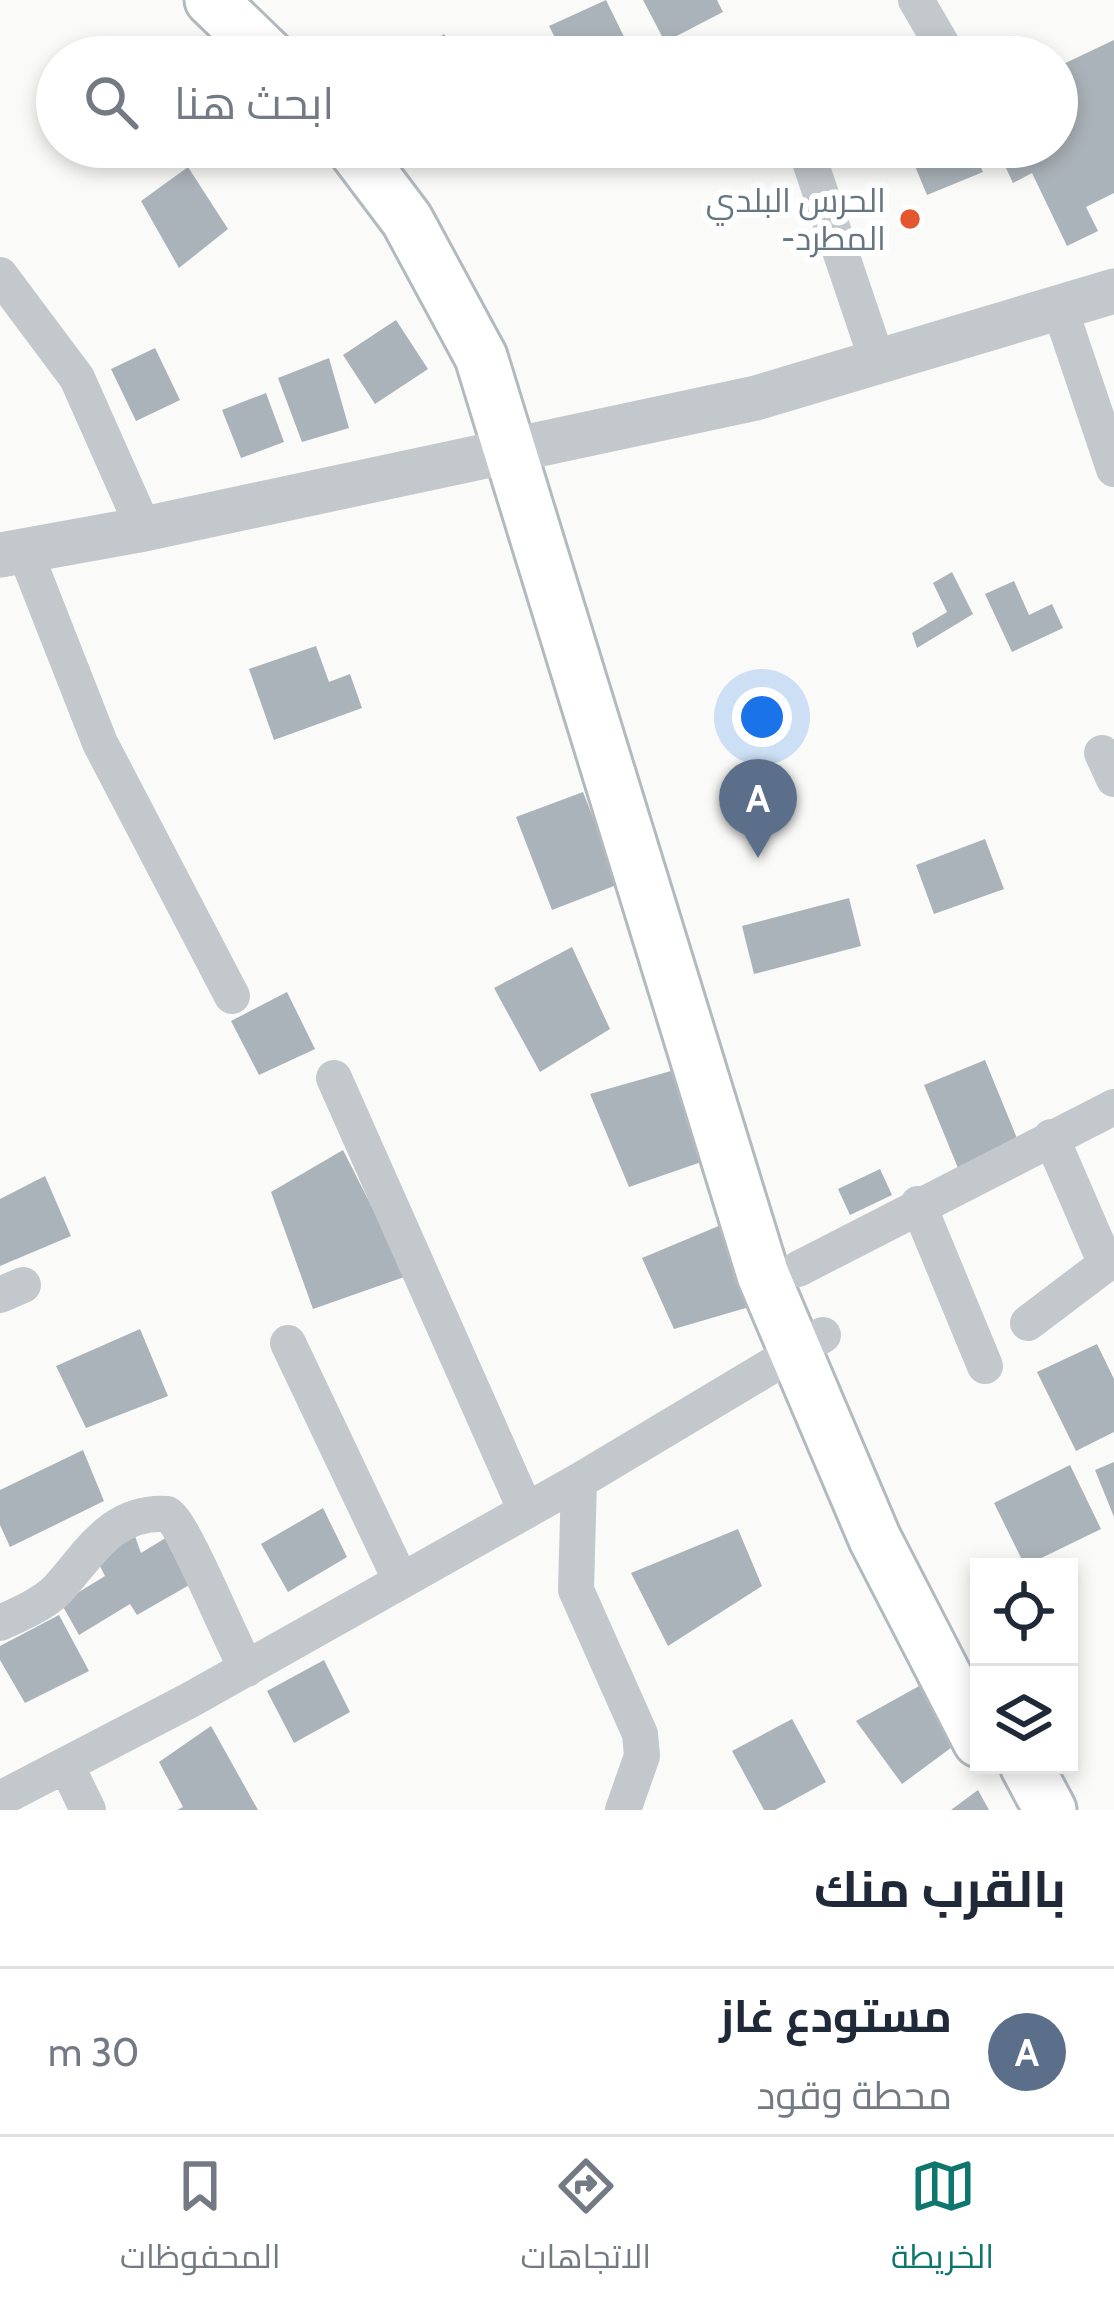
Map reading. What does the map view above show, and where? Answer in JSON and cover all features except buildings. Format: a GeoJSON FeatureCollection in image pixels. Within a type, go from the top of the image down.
{"type":"FeatureCollection","features":[{"type":"Feature","properties":{"kind":"main road"},"geometry":{"type":"LineString","coordinates":[[211,0],[248,36]]}},
{"type":"Feature","properties":{"kind":"main road"},"geometry":{"type":"LineString","coordinates":[[256,0],[290,36]]}},
{"type":"Feature","properties":{"kind":"main road"},"geometry":{"type":"LineString","coordinates":[[368,168],[407,220],[449,292],[528,448]]}},
{"type":"Feature","properties":{"kind":"main road"},"geometry":{"type":"LineString","coordinates":[[405,168],[480,284],[720,1074],[807,1343],[885,1560],[970,1724]]}},
{"type":"Feature","properties":{"kind":"main road"},"geometry":{"type":"LineString","coordinates":[[720,1074],[798,1269],[807,1343],[891,1494],[976,1666]]}},
{"type":"Feature","properties":{"kind":"main road"},"geometry":{"type":"LineString","coordinates":[[997,1774],[1015,1810]]}},
{"type":"Feature","properties":{"kind":"main road"},"geometry":{"type":"LineString","coordinates":[[1031,1774],[1050,1810]]}},
{"type":"Feature","properties":{"kind":"street"},"geometry":{"type":"LineString","coordinates":[[916,0],[936,36]]}},
{"type":"Feature","properties":{"kind":"street"},"geometry":{"type":"LineString","coordinates":[[812,168],[877,360]]}},
{"type":"Feature","properties":{"kind":"street"},"geometry":{"type":"LineString","coordinates":[[0,275],[76,378],[144,529]]}},
{"type":"Feature","properties":{"kind":"street"},"geometry":{"type":"LineString","coordinates":[[232,996],[100,743],[12,553],[756,398],[1114,291]]}},
{"type":"Feature","properties":{"kind":"street"},"geometry":{"type":"LineString","coordinates":[[1060,306],[1114,469]]}},
{"type":"Feature","properties":{"kind":"street"},"geometry":{"type":"LineString","coordinates":[[334,1078],[526,1511]]}},
{"type":"Feature","properties":{"kind":"street"},"geometry":{"type":"LineString","coordinates":[[798,1269],[1114,1107]]}},
{"type":"Feature","properties":{"kind":"street"},"geometry":{"type":"LineString","coordinates":[[1028,1323],[1106,1264],[1051,1137]]}},
{"type":"Feature","properties":{"kind":"street"},"geometry":{"type":"LineString","coordinates":[[918,1204],[985,1366]]}},
{"type":"Feature","properties":{"kind":"street"},"geometry":{"type":"LineString","coordinates":[[288,1343],[401,1581]]}},
{"type":"Feature","properties":{"kind":"street"},"geometry":{"type":"LineString","coordinates":[[0,1799],[247,1669],[579,1481],[807,1343]]}},
{"type":"Feature","properties":{"kind":"street"},"geometry":{"type":"LineString","coordinates":[[579,1481],[576,1590],[640,1734],[641,1756],[623,1810]]}},
{"type":"Feature","properties":{"kind":"street"},"geometry":{"type":"LineString","coordinates":[[0,1623],[57,1590],[76,1562],[118,1523],[135,1516],[167,1514],[188,1538],[209,1599],[247,1669]]}},
{"type":"Feature","properties":{"kind":"street"},"geometry":{"type":"LineString","coordinates":[[66,1765],[88,1810]]}},
{"type":"Feature","properties":{"kind":"place","name":"الحرس البلدي -المطرد"},"geometry":{"type":"Point","coordinates":[910,219]}},
{"type":"Feature","properties":{"kind":"place","name":"مستودع غاز"},"geometry":{"type":"Point","coordinates":[758,858]}}]}
